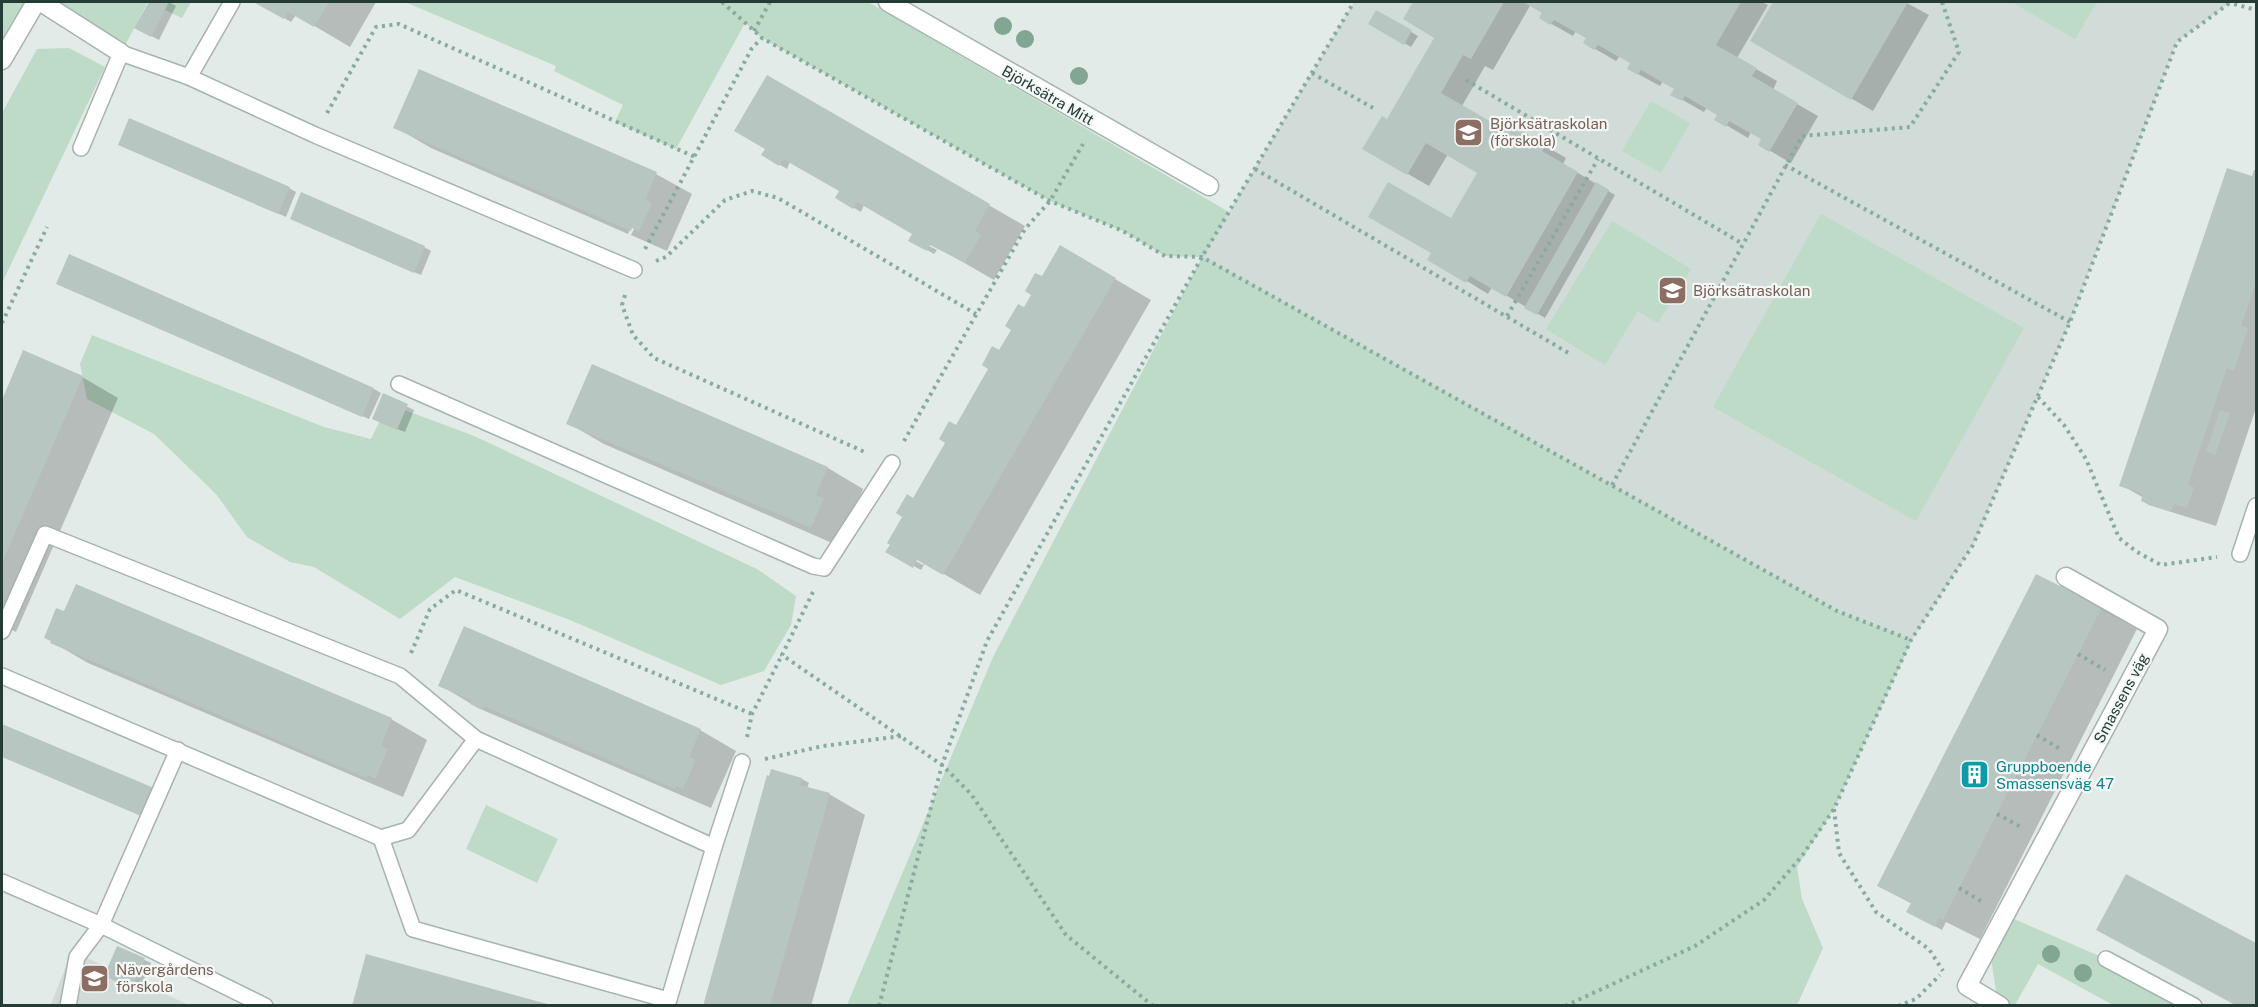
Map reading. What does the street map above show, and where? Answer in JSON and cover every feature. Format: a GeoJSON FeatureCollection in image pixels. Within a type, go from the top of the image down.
{"type":"FeatureCollection","features":[{"type":"Feature","properties":{"kind":"street"},"geometry":{"type":"LineString","coordinates":[[2,60],[36,2]]}},
{"type":"Feature","properties":{"kind":"street"},"geometry":{"type":"LineString","coordinates":[[41,2],[121,53]]}},
{"type":"Feature","properties":{"kind":"street","name":"Björksätra Mitt"},"geometry":{"type":"LineString","coordinates":[[888,2],[1209,186]]}},
{"type":"Feature","properties":{"kind":"street","name":"Smassens väg"},"geometry":{"type":"LineString","coordinates":[[1967,986],[2158,629],[2066,577]]}},
{"type":"Feature","properties":{"kind":"street"},"geometry":{"type":"LineString","coordinates":[[1967,986],[2000,1005]]}},
{"type":"Feature","properties":{"kind":"lane"},"geometry":{"type":"LineString","coordinates":[[189,77],[232,2]]}},
{"type":"Feature","properties":{"kind":"lane"},"geometry":{"type":"LineString","coordinates":[[81,148],[121,53],[189,77],[315,135],[634,270]]}},
{"type":"Feature","properties":{"kind":"lane"},"geometry":{"type":"LineString","coordinates":[[399,384],[813,566],[824,568],[892,463]]}},
{"type":"Feature","properties":{"kind":"lane"},"geometry":{"type":"LineString","coordinates":[[2240,555],[2256,506]]}},
{"type":"Feature","properties":{"kind":"lane"},"geometry":{"type":"LineString","coordinates":[[2,631],[45,534],[400,676],[476,739],[714,847]]}},
{"type":"Feature","properties":{"kind":"lane"},"geometry":{"type":"LineString","coordinates":[[2,676],[381,838],[408,830],[476,739]]}},
{"type":"Feature","properties":{"kind":"lane"},"geometry":{"type":"LineString","coordinates":[[68,1005],[77,957],[101,925],[178,750]]}},
{"type":"Feature","properties":{"kind":"lane"},"geometry":{"type":"LineString","coordinates":[[381,838],[413,929],[668,1003],[714,847],[742,762]]}},
{"type":"Feature","properties":{"kind":"lane"},"geometry":{"type":"LineString","coordinates":[[2,882],[101,925],[265,1005]]}},
{"type":"Feature","properties":{"kind":"lane"},"geometry":{"type":"LineString","coordinates":[[2106,958],[2194,1005]]}},
{"type":"Feature","properties":{"kind":"path"},"geometry":{"type":"LineString","coordinates":[[722,2],[762,38],[1050,201],[1123,231],[1165,256],[1202,257],[1837,611],[1911,640]]}},
{"type":"Feature","properties":{"kind":"path"},"geometry":{"type":"LineString","coordinates":[[754,31],[770,2]]}},
{"type":"Feature","properties":{"kind":"path"},"geometry":{"type":"LineString","coordinates":[[879,1005],[942,765],[987,641],[1202,257],[1354,2]]}},
{"type":"Feature","properties":{"kind":"path"},"geometry":{"type":"LineString","coordinates":[[1612,485],[1802,136],[1910,127],[1959,52],[1942,2]]}},
{"type":"Feature","properties":{"kind":"path"},"geometry":{"type":"LineString","coordinates":[[1565,1005],[1695,946],[1764,900],[1802,856],[1834,809],[1911,640],[1973,545],[2070,322],[2176,42],[2229,2],[2256,10]]}},
{"type":"Feature","properties":{"kind":"path"},"geometry":{"type":"LineString","coordinates":[[315,135],[376,27],[399,24],[695,157]]}},
{"type":"Feature","properties":{"kind":"path"},"geometry":{"type":"LineString","coordinates":[[762,38],[752,48],[634,270],[622,305],[633,335],[654,358],[892,463],[1025,229],[1050,201],[1084,141]]}},
{"type":"Feature","properties":{"kind":"path"},"geometry":{"type":"LineString","coordinates":[[1312,73],[1373,108]]}},
{"type":"Feature","properties":{"kind":"path"},"geometry":{"type":"LineString","coordinates":[[1466,80],[1743,244]]}},
{"type":"Feature","properties":{"kind":"path"},"geometry":{"type":"LineString","coordinates":[[1507,316],[1598,159]]}},
{"type":"Feature","properties":{"kind":"path"},"geometry":{"type":"LineString","coordinates":[[1785,165],[2070,322]]}},
{"type":"Feature","properties":{"kind":"path"},"geometry":{"type":"LineString","coordinates":[[1255,170],[1572,355]]}},
{"type":"Feature","properties":{"kind":"path"},"geometry":{"type":"LineString","coordinates":[[634,270],[666,258],[725,200],[752,191],[778,198],[976,314]]}},
{"type":"Feature","properties":{"kind":"path"},"geometry":{"type":"LineString","coordinates":[[2,323],[47,227]]}},
{"type":"Feature","properties":{"kind":"path"},"geometry":{"type":"LineString","coordinates":[[2038,397],[2064,424],[2085,459],[2119,538],[2137,552],[2161,565],[2240,555]]}},
{"type":"Feature","properties":{"kind":"path"},"geometry":{"type":"LineString","coordinates":[[824,568],[752,714],[742,762],[823,746],[903,736]]}},
{"type":"Feature","properties":{"kind":"path"},"geometry":{"type":"LineString","coordinates":[[400,676],[430,609],[456,590],[752,714]]}},
{"type":"Feature","properties":{"kind":"path"},"geometry":{"type":"LineString","coordinates":[[782,655],[903,736],[942,765],[971,794],[1066,935],[1153,1005]]}},
{"type":"Feature","properties":{"kind":"path"},"geometry":{"type":"LineString","coordinates":[[1834,809],[1839,853],[1876,912],[1929,949],[1943,972],[1967,986]]}},
{"type":"Feature","properties":{"kind":"path"},"geometry":{"type":"LineString","coordinates":[[1898,1005],[1916,999],[1943,972]]}},
{"type":"Feature","properties":{"kind":"path"},"geometry":{"type":"LineString","coordinates":[[1574,1002],[1582,1005]]}},
{"type":"Feature","properties":{"kind":"shaded area","name":"Björksätraskolan"},"geometry":{"type":"Polygon","coordinates":[[[1354,2],[2231,2],[2177,42],[2070,322],[1973,545],[1912,640],[1837,611],[1202,257],[1354,2]]]}},
{"type":"Feature","properties":{"kind":"shaded area","name":"Nävergårdens förskola"},"geometry":{"type":"Polygon","coordinates":[[[72,951],[189,1005],[50,1006],[72,951]]]}},
{"type":"Feature","properties":{"kind":"green space"},"geometry":{"type":"Polygon","coordinates":[[[2,2],[36,2],[2,61],[2,2]]]}},
{"type":"Feature","properties":{"kind":"green space"},"geometry":{"type":"Polygon","coordinates":[[[60,2],[148,2],[121,53],[55,11],[60,2]]]}},
{"type":"Feature","properties":{"kind":"green space"},"geometry":{"type":"Polygon","coordinates":[[[148,2],[191,2],[182,18],[148,2]]]}},
{"type":"Feature","properties":{"kind":"green space"},"geometry":{"type":"Polygon","coordinates":[[[405,2],[868,2],[1229,212],[1203,257],[1837,611],[1912,640],[1834,809],[1797,867],[1802,899],[1823,948],[1797,1005],[847,1005],[993,657],[1202,257],[1165,256],[1123,231],[1050,201],[762,38],[745,23],[676,149],[615,122],[623,105],[554,71],[556,66],[405,2]]]}},
{"type":"Feature","properties":{"kind":"green space"},"geometry":{"type":"Polygon","coordinates":[[[2012,2],[2097,2],[2075,39],[2012,2]]]}},
{"type":"Feature","properties":{"kind":"green space"},"geometry":{"type":"Polygon","coordinates":[[[69,48],[105,67],[2,283],[2,113],[37,49],[69,48]]]}},
{"type":"Feature","properties":{"kind":"green space"},"geometry":{"type":"Polygon","coordinates":[[[1651,101],[1690,123],[1661,173],[1622,151],[1651,101]]]}},
{"type":"Feature","properties":{"kind":"green space"},"geometry":{"type":"Polygon","coordinates":[[[1821,214],[2024,328],[1916,521],[1713,407],[1821,214]]]}},
{"type":"Feature","properties":{"kind":"green space"},"geometry":{"type":"Polygon","coordinates":[[[1612,221],[1691,269],[1658,323],[1638,311],[1605,365],[1546,329],[1612,221]]]}},
{"type":"Feature","properties":{"kind":"green space"},"geometry":{"type":"Polygon","coordinates":[[[92,335],[324,427],[371,439],[388,404],[472,435],[757,569],[796,596],[791,625],[764,671],[721,685],[570,620],[455,577],[400,619],[314,567],[290,562],[247,537],[216,494],[154,434],[87,399],[80,364],[92,335]]]}},
{"type":"Feature","properties":{"kind":"green space"},"geometry":{"type":"Polygon","coordinates":[[[486,805],[558,839],[537,883],[466,849],[486,805]]]}},
{"type":"Feature","properties":{"kind":"green space"},"geometry":{"type":"Polygon","coordinates":[[[2005,915],[2106,959],[2194,1005],[2113,1005],[2038,964],[2015,1005],[1998,1004],[1989,945],[2005,915]]]}},
{"type":"Feature","properties":{"kind":"building"},"geometry":{"type":"Polygon","coordinates":[[[149,2],[169,2],[151,37],[134,28],[149,2]]]}},
{"type":"Feature","properties":{"kind":"building"},"geometry":{"type":"Polygon","coordinates":[[[253,2],[329,2],[314,27],[288,12],[284,19],[253,2]]]}},
{"type":"Feature","properties":{"kind":"building"},"geometry":{"type":"Polygon","coordinates":[[[1413,2],[1504,2],[1471,59],[1463,55],[1441,93],[1502,128],[1506,122],[1546,145],[1542,151],[1578,172],[1506,297],[1470,276],[1466,283],[1427,260],[1431,253],[1368,217],[1388,182],[1451,218],[1477,173],[1426,143],[1407,175],[1362,149],[1382,116],[1387,119],[1434,38],[1403,19],[1413,2]]]}},
{"type":"Feature","properties":{"kind":"building"},"geometry":{"type":"Polygon","coordinates":[[[1523,2],[1741,2],[1716,45],[1757,68],[1752,76],[1798,103],[1769,152],[1758,145],[1761,139],[1729,121],[1726,127],[1714,120],[1717,115],[1685,96],[1682,101],[1670,95],[1674,89],[1641,70],[1638,75],[1627,69],[1630,63],[1598,45],[1594,50],[1583,43],[1586,38],[1554,20],[1550,25],[1539,18],[1542,13],[1523,2]]]}},
{"type":"Feature","properties":{"kind":"building"},"geometry":{"type":"Polygon","coordinates":[[[1773,2],[1908,2],[1851,100],[1750,41],[1773,2]]]}},
{"type":"Feature","properties":{"kind":"building"},"geometry":{"type":"Polygon","coordinates":[[[1376,10],[1412,30],[1404,45],[1368,24],[1376,10]]]}},
{"type":"Feature","properties":{"kind":"building"},"geometry":{"type":"Polygon","coordinates":[[[419,69],[657,172],[645,199],[652,203],[639,232],[632,228],[631,231],[393,128],[419,69]]]}},
{"type":"Feature","properties":{"kind":"building"},"geometry":{"type":"Polygon","coordinates":[[[767,75],[990,204],[975,231],[981,235],[965,263],[930,245],[927,251],[908,241],[912,234],[857,202],[853,209],[835,198],[839,191],[783,159],[779,166],[761,155],[765,149],[734,131],[767,75]]]}},
{"type":"Feature","properties":{"kind":"building"},"geometry":{"type":"Polygon","coordinates":[[[129,118],[290,187],[278,214],[118,145],[129,118]]]}},
{"type":"Feature","properties":{"kind":"building"},"geometry":{"type":"Polygon","coordinates":[[[2227,168],[2252,176],[2256,170],[2256,282],[2241,326],[2248,328],[2234,371],[2227,368],[2188,485],[2194,487],[2187,508],[2174,504],[2171,512],[2141,501],[2143,494],[2119,486],[2227,168]]]}},
{"type":"Feature","properties":{"kind":"building"},"geometry":{"type":"Polygon","coordinates":[[[1596,182],[1609,190],[1537,315],[1524,308],[1596,182]]]}},
{"type":"Feature","properties":{"kind":"building"},"geometry":{"type":"Polygon","coordinates":[[[301,192],[425,246],[414,273],[290,219],[301,192]]]}},
{"type":"Feature","properties":{"kind":"building"},"geometry":{"type":"Polygon","coordinates":[[[1060,245],[1116,278],[943,575],[917,560],[913,568],[885,552],[890,545],[887,543],[902,517],[896,513],[907,494],[913,498],[945,443],[939,439],[949,421],[956,425],[988,369],[982,365],[992,346],[999,350],[1011,330],[1005,326],[1018,304],[1024,307],[1031,295],[1025,291],[1035,273],[1042,276],[1060,245]]]}},
{"type":"Feature","properties":{"kind":"building"},"geometry":{"type":"Polygon","coordinates":[[[69,254],[374,388],[362,417],[56,284],[69,254]]]}},
{"type":"Feature","properties":{"kind":"building"},"geometry":{"type":"Polygon","coordinates":[[[23,350],[83,376],[2,563],[2,400],[23,350]]]}},
{"type":"Feature","properties":{"kind":"building"},"geometry":{"type":"Polygon","coordinates":[[[592,364],[828,467],[816,495],[824,498],[811,528],[566,424],[592,364]]]}},
{"type":"Feature","properties":{"kind":"building"},"geometry":{"type":"Polygon","coordinates":[[[383,393],[408,404],[397,430],[372,419],[383,393]]]}},
{"type":"Feature","properties":{"kind":"building"},"geometry":{"type":"Polygon","coordinates":[[[2220,410],[2230,413],[2215,455],[2206,451],[2220,410]]]}},
{"type":"Feature","properties":{"kind":"building","name":"Gruppboende Smassensväg 47"},"geometry":{"type":"Polygon","coordinates":[[[2036,574],[2102,607],[1943,920],[1939,918],[1935,927],[1906,912],[1911,903],[1877,886],[2036,574]]]}},
{"type":"Feature","properties":{"kind":"building"},"geometry":{"type":"Polygon","coordinates":[[[76,584],[392,718],[381,746],[388,749],[375,779],[368,775],[367,778],[50,643],[51,641],[44,638],[56,608],[64,611],[76,584]]]}},
{"type":"Feature","properties":{"kind":"building"},"geometry":{"type":"Polygon","coordinates":[[[464,626],[701,729],[689,757],[696,760],[683,789],[676,786],[675,789],[486,707],[479,708],[470,704],[471,700],[438,686],[464,626]]]}},
{"type":"Feature","properties":{"kind":"building"},"geometry":{"type":"Polygon","coordinates":[[[2,724],[154,788],[141,816],[2,757],[2,724]]]}},
{"type":"Feature","properties":{"kind":"building"},"geometry":{"type":"Polygon","coordinates":[[[771,769],[802,778],[800,785],[830,793],[770,1006],[703,1006],[767,775],[769,776],[771,769]]]}},
{"type":"Feature","properties":{"kind":"building"},"geometry":{"type":"Polygon","coordinates":[[[2126,874],[2256,943],[2256,1006],[2237,1006],[2096,930],[2126,874]]]}},
{"type":"Feature","properties":{"kind":"building"},"geometry":{"type":"Polygon","coordinates":[[[117,946],[145,958],[132,988],[104,976],[117,946]]]}},
{"type":"Feature","properties":{"kind":"building"},"geometry":{"type":"Polygon","coordinates":[[[366,954],[551,1005],[551,1006],[352,1006],[366,954]]]}},
{"type":"Feature","properties":{"kind":"place","name":"Björksätraskolan (förskola)"},"geometry":{"type":"Point","coordinates":[1469,132]}},
{"type":"Feature","properties":{"kind":"place","name":"Björksätraskolan"},"geometry":{"type":"Point","coordinates":[1672,290]}},
{"type":"Feature","properties":{"kind":"place","name":"Gruppboende Smassensväg 47"},"geometry":{"type":"Point","coordinates":[1975,775]}},
{"type":"Feature","properties":{"kind":"place","name":"Nävergårdens förskola"},"geometry":{"type":"Point","coordinates":[95,978]}}]}
